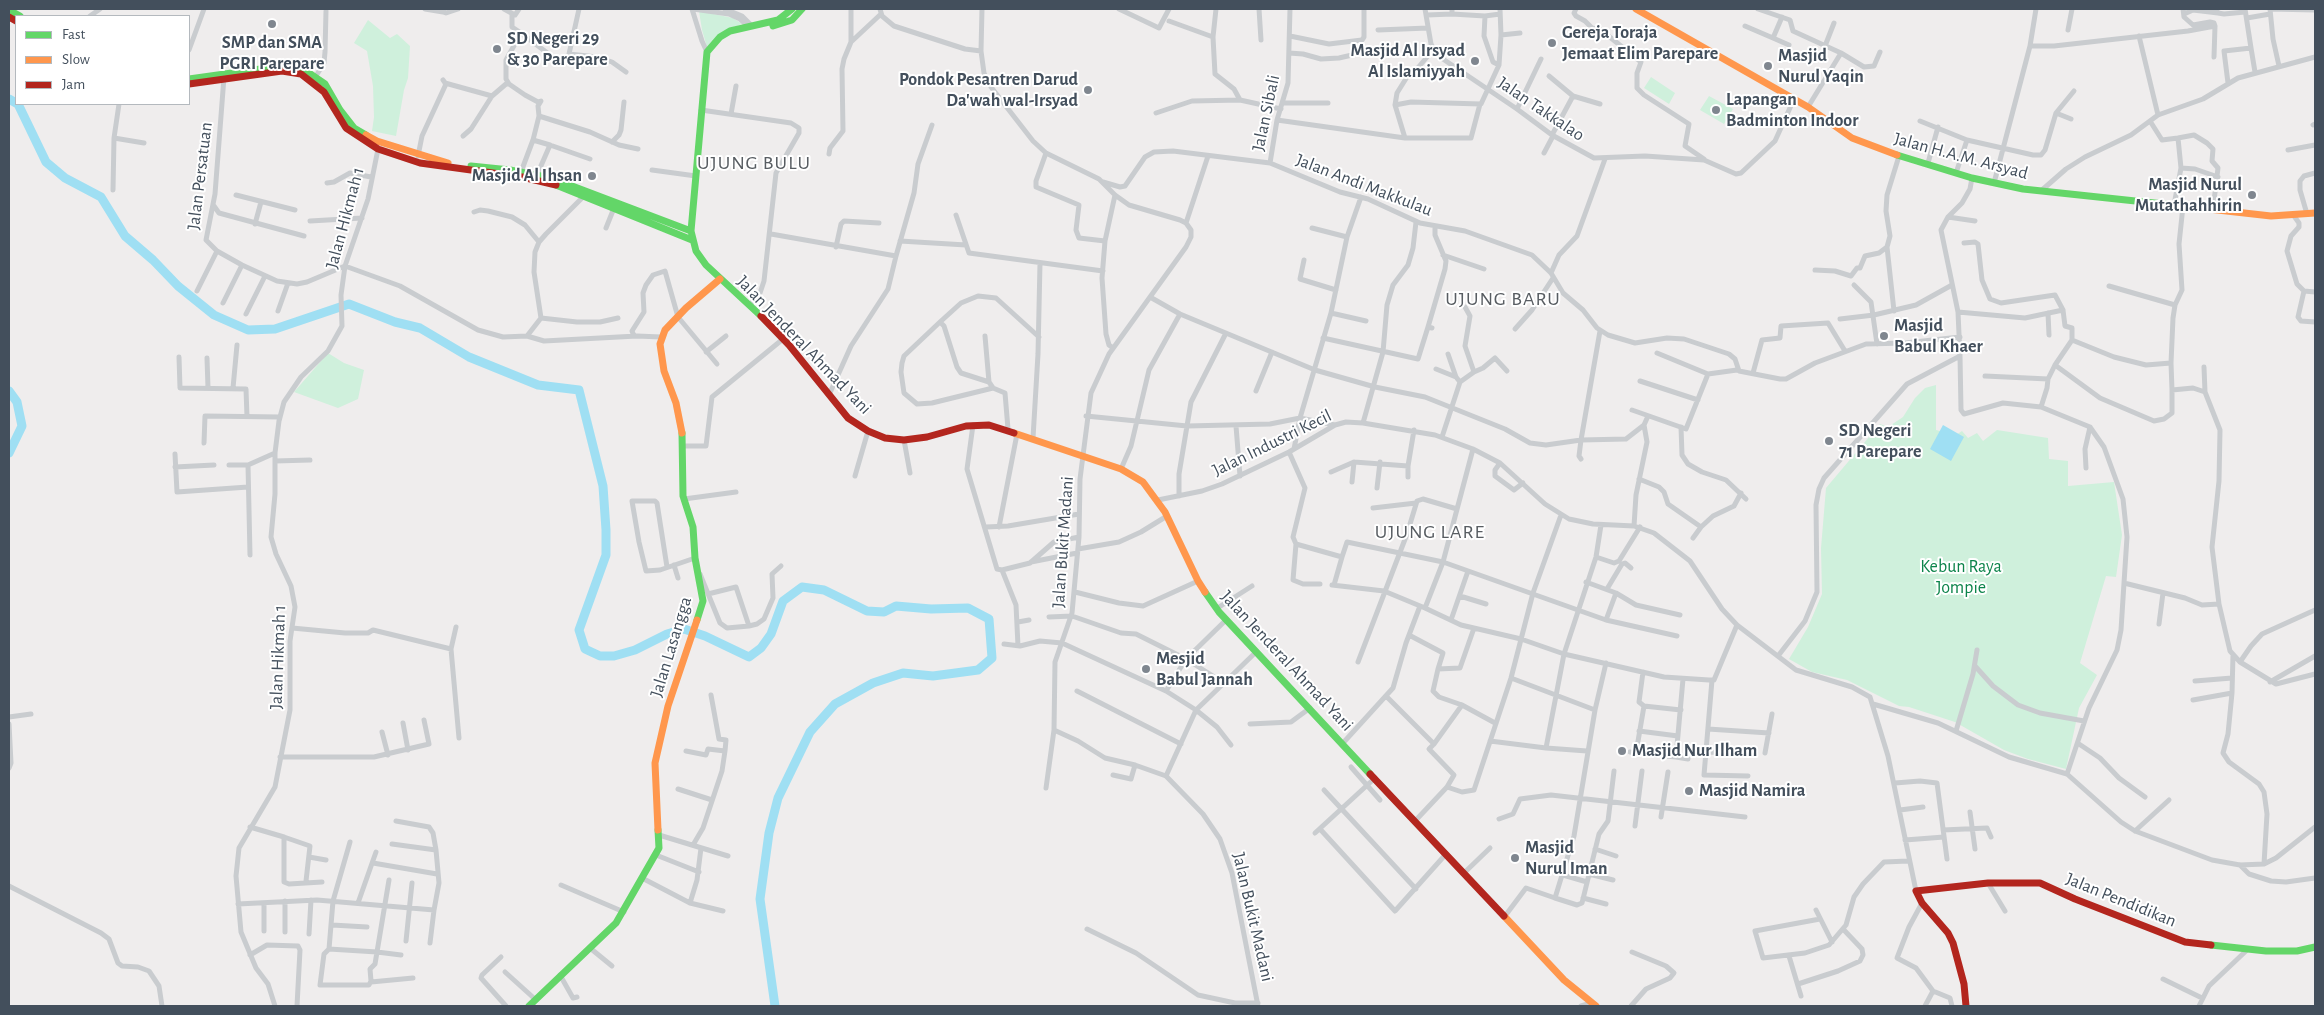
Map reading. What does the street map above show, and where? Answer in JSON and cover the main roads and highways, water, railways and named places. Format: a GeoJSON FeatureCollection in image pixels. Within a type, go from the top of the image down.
{"type":"FeatureCollection","features":[{"type":"Feature","properties":{"kind":"main road"},"geometry":{"type":"LineString","coordinates":[[753,26],[778,20],[792,9]]}},
{"type":"Feature","properties":{"kind":"main road"},"geometry":{"type":"LineString","coordinates":[[753,26],[772,27],[784,24],[798,15],[802,9]]}},
{"type":"Feature","properties":{"kind":"main road","name":"Jalan H.A.M. Arsyad"},"geometry":{"type":"LineString","coordinates":[[1636,9],[1808,107],[1852,138],[1899,156],[1928,163],[1972,178],[1994,184],[2041,191],[2183,206],[2294,216],[2315,213]]}},
{"type":"Feature","properties":{"kind":"main road","name":"Jalan Jenderal Ahmad Yani"},"geometry":{"type":"LineString","coordinates":[[753,26],[730,31],[720,37],[707,52],[691,231],[692,240],[701,258],[720,279],[783,339],[848,418],[868,431],[885,438],[904,440],[973,425],[989,425],[1008,429],[1121,468],[1143,482],[1158,500],[1198,581],[1216,609],[1416,820],[1564,980],[1594,1005]]}},
{"type":"Feature","properties":{"kind":"main road"},"geometry":{"type":"LineString","coordinates":[[190,84],[290,65],[300,67],[316,76],[325,84],[340,110],[354,128],[377,141],[417,158],[448,168],[552,181]]}},
{"type":"Feature","properties":{"kind":"main road"},"geometry":{"type":"LineString","coordinates":[[190,79],[282,71],[301,74],[315,83],[324,92],[346,128],[378,149],[445,163],[537,175],[691,231]]}},
{"type":"Feature","properties":{"kind":"main road"},"geometry":{"type":"LineString","coordinates":[[586,193],[614,208],[692,240]]}},
{"type":"Feature","properties":{"kind":"main road","name":"Jalan Lasangga"},"geometry":{"type":"LineString","coordinates":[[529,1006],[611,928],[624,912],[656,855],[659,845],[654,763],[668,706],[703,601],[699,571],[695,558],[693,527],[684,499],[683,446],[680,415],[662,363],[661,337],[678,317],[720,279]]}},
{"type":"Feature","properties":{"kind":"main road","name":"Jalan Pendidikan"},"geometry":{"type":"LineString","coordinates":[[1966,1006],[1964,984],[1953,943],[1948,933],[1922,903],[1916,891],[1988,883],[2040,883],[2167,937],[2185,942],[2247,950],[2297,951],[2315,946]]}},
{"type":"Feature","properties":{"kind":"water"},"geometry":{"type":"Polygon","coordinates":[[[1943,425],[1964,437],[1951,461],[1930,449],[1943,425]]]}},
{"type":"Feature","properties":{"kind":"waterway"},"geometry":{"type":"LineString","coordinates":[[9,99],[15,102]]}},
{"type":"Feature","properties":{"kind":"waterway"},"geometry":{"type":"LineString","coordinates":[[18,105],[46,162],[65,178],[101,197],[125,236],[153,260],[178,286],[214,315],[248,330],[275,329],[349,304],[395,322],[420,328],[469,357],[538,385],[579,390],[603,486],[606,530],[606,555],[579,630],[585,649],[600,656],[614,656],[635,650],[667,634],[684,629],[705,636],[749,657],[761,648],[771,634],[783,601],[802,587],[824,590],[867,611],[884,612],[896,606],[931,609],[968,608],[989,619],[992,658],[978,670],[933,676],[903,673],[873,683],[835,704],[810,732],[778,798],[769,833],[760,899],[775,1006]]}},
{"type":"Feature","properties":{"kind":"waterway"},"geometry":{"type":"LineString","coordinates":[[9,391],[17,402],[22,426],[9,453]]}},
{"type":"Feature","properties":{"kind":"place","name":"SMP dan SMA PGRI Parepare"},"geometry":{"type":"Point","coordinates":[272,24]}},
{"type":"Feature","properties":{"kind":"place","name":"Gereja Toraja Jemaat Elim Parepare"},"geometry":{"type":"Point","coordinates":[1552,43]}},
{"type":"Feature","properties":{"kind":"place","name":"SD Negeri 29 & 30 Parepare"},"geometry":{"type":"Point","coordinates":[497,49]}},
{"type":"Feature","properties":{"kind":"place","name":"Masjid Al Irsyad Al Islamiyyah"},"geometry":{"type":"Point","coordinates":[1475,61]}},
{"type":"Feature","properties":{"kind":"place","name":"Masjid Nurul Yaqin"},"geometry":{"type":"Point","coordinates":[1768,66]}},
{"type":"Feature","properties":{"kind":"place","name":"Pondok Pesantren Darud Da'wah wal-Irsyad"},"geometry":{"type":"Point","coordinates":[1088,90]}},
{"type":"Feature","properties":{"kind":"place","name":"Lapangan Badminton Indoor"},"geometry":{"type":"Point","coordinates":[1716,110]}},
{"type":"Feature","properties":{"kind":"place","name":"Masjid Al Ihsan"},"geometry":{"type":"Point","coordinates":[592,176]}},
{"type":"Feature","properties":{"kind":"place","name":"Masjid Nurul Mutathahhirin"},"geometry":{"type":"Point","coordinates":[2252,195]}},
{"type":"Feature","properties":{"kind":"place","name":"Masjid Babul Khaer"},"geometry":{"type":"Point","coordinates":[1884,336]}},
{"type":"Feature","properties":{"kind":"place","name":"SD Negeri 71 Parepare"},"geometry":{"type":"Point","coordinates":[1829,441]}},
{"type":"Feature","properties":{"kind":"place","name":"Mesjid Babul Jannah"},"geometry":{"type":"Point","coordinates":[1146,669]}},
{"type":"Feature","properties":{"kind":"place","name":"Masjid Nur Ilham"},"geometry":{"type":"Point","coordinates":[1622,751]}},
{"type":"Feature","properties":{"kind":"place","name":"Masjid Namira"},"geometry":{"type":"Point","coordinates":[1689,791]}},
{"type":"Feature","properties":{"kind":"place","name":"Masjid Nurul Iman"},"geometry":{"type":"Point","coordinates":[1515,858]}},
{"type":"Feature","properties":{"kind":"district","name":"UJUNG BULU"},"geometry":{"type":"Point","coordinates":[754,163]}},
{"type":"Feature","properties":{"kind":"district","name":"UJUNG BARU"},"geometry":{"type":"Point","coordinates":[1503,299]}},
{"type":"Feature","properties":{"kind":"district","name":"UJUNG LARE"},"geometry":{"type":"Point","coordinates":[1430,532]}},
{"type":"Feature","properties":{"kind":"park label","name":"Kebun Raya Jompie"},"geometry":{"type":"Point","coordinates":[1961,577]}}]}
